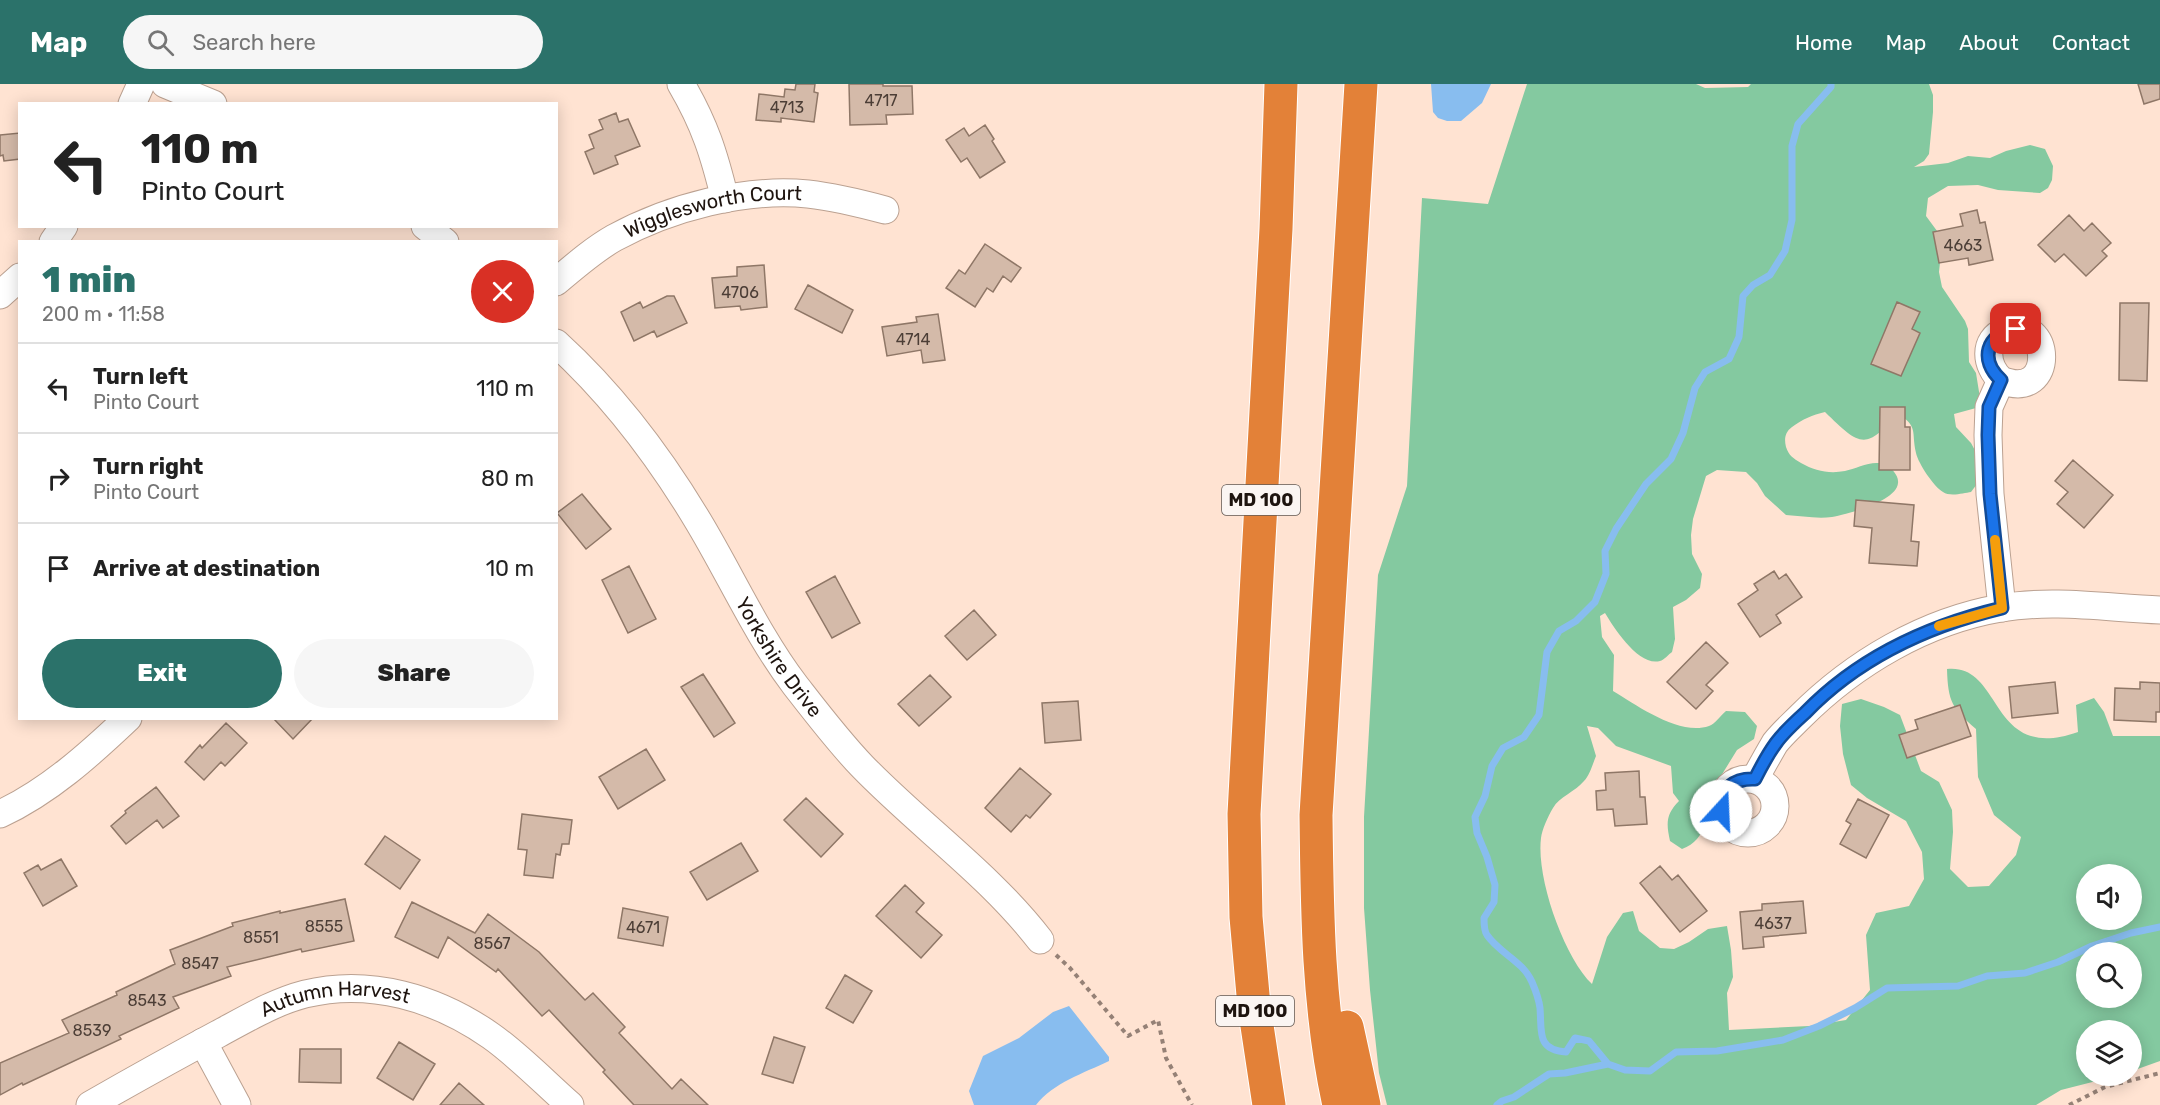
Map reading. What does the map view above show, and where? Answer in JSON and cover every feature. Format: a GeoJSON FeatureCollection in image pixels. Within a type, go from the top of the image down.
{"type":"FeatureCollection","features":[{"type":"Feature","properties":{"kind":"highway","name":"MD 100"},"geometry":{"type":"LineString","coordinates":[[1269,1105],[1252,984],[1246,917],[1244,814],[1276,229],[1281,84]]}},
{"type":"Feature","properties":{"kind":"highway","name":"MD 100"},"geometry":{"type":"LineString","coordinates":[[1338,1105],[1323,1003],[1317,912],[1316,816],[1361,84]]}},
{"type":"Feature","properties":{"kind":"highway"},"geometry":{"type":"LineString","coordinates":[[1331,566],[1324,815],[1328,911],[1342,1002],[1364,1105]]}},
{"type":"Feature","properties":{"kind":"street"},"geometry":{"type":"LineString","coordinates":[[133,102],[141,84]]}},
{"type":"Feature","properties":{"kind":"street"},"geometry":{"type":"LineString","coordinates":[[165,84],[208,102]]}},
{"type":"Feature","properties":{"kind":"street"},"geometry":{"type":"LineString","coordinates":[[681,84],[699,113],[710,143],[725,199]]}},
{"type":"Feature","properties":{"kind":"street","name":"Wigglesworth Court"},"geometry":{"type":"LineString","coordinates":[[558,280],[581,260],[614,238],[683,209],[725,199],[765,194],[806,194],[840,198],[885,210]]}},
{"type":"Feature","properties":{"kind":"street"},"geometry":{"type":"LineString","coordinates":[[428,228],[442,240]]}},
{"type":"Feature","properties":{"kind":"street"},"geometry":{"type":"LineString","coordinates":[[0,295],[18,280]]}},
{"type":"Feature","properties":{"kind":"street","name":"Yorkshire Drive"},"geometry":{"type":"LineString","coordinates":[[558,345],[576,361],[621,412],[658,460],[697,520],[794,683],[860,765],[992,885],[1019,913],[1040,940]]}},
{"type":"Feature","properties":{"kind":"street"},"geometry":{"type":"LineString","coordinates":[[2001,380],[1989,407],[1988,435],[1990,494],[2002,608]]}},
{"type":"Feature","properties":{"kind":"street"},"geometry":{"type":"LineString","coordinates":[[1755,779],[1776,742],[1817,700],[1844,677],[1909,638],[1944,624],[2002,608],[2079,605],[2160,610]]}},
{"type":"Feature","properties":{"kind":"street"},"geometry":{"type":"LineString","coordinates":[[0,814],[49,784],[105,740],[126,720]]}},
{"type":"Feature","properties":{"kind":"street","name":"Autumn Harvest"},"geometry":{"type":"LineString","coordinates":[[90,1105],[267,1008],[306,994],[341,990],[381,990],[417,998],[450,1011],[492,1036],[570,1105]]}},
{"type":"Feature","properties":{"kind":"street"},"geometry":{"type":"LineString","coordinates":[[203,1042],[237,1105]]}},
{"type":"Feature","properties":{"kind":"path"},"geometry":{"type":"LineString","coordinates":[[1040,940],[1070,968],[1128,1036],[1158,1020],[1166,1058],[1192,1105]]}},
{"type":"Feature","properties":{"kind":"path"},"geometry":{"type":"LineString","coordinates":[[2069,1105],[2105,1087],[2160,1073]]}},
{"type":"Feature","properties":{"kind":"green space"},"geometry":{"type":"Polygon","coordinates":[[[1527,84],[1696,84],[1705,88],[1748,87],[1751,84],[1929,84],[1933,95],[1933,112],[1929,154],[1924,161],[1914,167],[1948,163],[1968,156],[1990,158],[2030,145],[2045,149],[2053,166],[2052,180],[2048,188],[2040,193],[1998,190],[1978,185],[1948,186],[1928,198],[1926,216],[1940,235],[1939,272],[1942,287],[1965,321],[1968,329],[1969,362],[1976,373],[1980,398],[1976,408],[1954,414],[1956,427],[1971,443],[1979,458],[1977,484],[1971,492],[1961,494],[1949,494],[1939,489],[1917,457],[1913,430],[1909,422],[1897,413],[1886,426],[1869,439],[1862,440],[1854,437],[1825,412],[1804,420],[1786,433],[1785,444],[1790,455],[1812,468],[1839,472],[1880,463],[1892,470],[1898,480],[1896,490],[1881,501],[1860,510],[1826,518],[1786,515],[1765,496],[1746,472],[1717,470],[1706,476],[1693,519],[1691,535],[1692,554],[1702,574],[1700,588],[1673,607],[1675,639],[1672,652],[1660,661],[1644,658],[1628,645],[1605,613],[1600,616],[1602,637],[1614,655],[1613,691],[1659,718],[1685,727],[1709,726],[1726,711],[1745,712],[1757,726],[1754,739],[1737,750],[1721,776],[1699,796],[1699,806],[1706,823],[1697,839],[1682,849],[1670,841],[1668,829],[1669,815],[1679,801],[1673,793],[1671,766],[1616,746],[1598,728],[1587,726],[1596,756],[1590,772],[1581,785],[1556,804],[1547,819],[1541,838],[1543,874],[1562,936],[1582,972],[1592,984],[1607,937],[1623,913],[1633,911],[1639,931],[1660,948],[1674,949],[1708,929],[1727,926],[1733,977],[1727,993],[1729,1030],[1809,1026],[1846,1020],[1870,990],[1866,935],[1876,913],[1909,906],[1924,879],[1922,852],[1906,821],[1867,798],[1851,785],[1843,754],[1840,726],[1842,704],[1861,699],[1900,715],[1921,771],[1939,782],[1952,810],[1950,869],[1968,887],[1989,886],[2016,855],[2021,837],[1994,815],[1978,777],[1976,729],[1953,704],[1947,669],[1965,671],[1979,681],[2012,725],[2028,735],[2049,738],[2078,732],[2076,705],[2094,698],[2104,712],[2113,736],[2160,736],[2160,1061],[2142,1067],[2142,1020],[2076,1020],[2077,1086],[2061,1090],[2036,1105],[1387,1105],[1379,1073],[1370,990],[1364,908],[1364,817],[1378,575],[1407,486],[1422,198],[1488,204],[1527,84]]]}},
{"type":"Feature","properties":{"kind":"water"},"geometry":{"type":"Polygon","coordinates":[[[1431,84],[1491,84],[1482,103],[1461,121],[1447,121],[1438,118],[1433,112],[1431,84]]]}},
{"type":"Feature","properties":{"kind":"water"},"geometry":{"type":"Polygon","coordinates":[[[1069,1006],[1109,1057],[1109,1061],[1060,1085],[1036,1105],[974,1105],[969,1091],[983,1056],[1019,1038],[1053,1012],[1069,1006]]]}},
{"type":"Feature","properties":{"kind":"building"},"geometry":{"type":"Polygon","coordinates":[[[796,84],[815,84],[814,92],[818,93],[814,122],[781,118],[781,122],[756,120],[759,94],[784,97],[785,89],[795,90],[796,84]]]}},
{"type":"Feature","properties":{"kind":"building"},"geometry":{"type":"Polygon","coordinates":[[[849,84],[912,86],[913,114],[886,115],[887,124],[850,125],[849,84]]]}},
{"type":"Feature","properties":{"kind":"building"},"geometry":{"type":"Polygon","coordinates":[[[2138,84],[2160,84],[2160,99],[2144,104],[2138,84]]]}},
{"type":"Feature","properties":{"kind":"building"},"geometry":{"type":"Polygon","coordinates":[[[616,113],[619,122],[628,119],[640,146],[615,156],[618,164],[594,174],[585,152],[594,148],[589,135],[603,129],[599,120],[616,113]]]}},
{"type":"Feature","properties":{"kind":"building"},"geometry":{"type":"Polygon","coordinates":[[[985,125],[1005,162],[980,178],[967,158],[961,162],[946,140],[964,128],[969,136],[985,125]]]}},
{"type":"Feature","properties":{"kind":"building"},"geometry":{"type":"Polygon","coordinates":[[[18,133],[18,159],[4,161],[3,155],[0,156],[0,135],[18,133]]]}},
{"type":"Feature","properties":{"kind":"building"},"geometry":{"type":"Polygon","coordinates":[[[1977,210],[1980,223],[1985,222],[1993,260],[1969,265],[1968,258],[1939,263],[1933,232],[1963,226],[1960,214],[1977,210]]]}},
{"type":"Feature","properties":{"kind":"building"},"geometry":{"type":"Polygon","coordinates":[[[2069,215],[2084,231],[2092,223],[2111,243],[2102,251],[2107,256],[2086,276],[2064,254],[2055,262],[2038,245],[2069,215]]]}},
{"type":"Feature","properties":{"kind":"building"},"geometry":{"type":"Polygon","coordinates":[[[985,244],[1021,268],[1011,282],[1003,276],[993,292],[987,288],[975,307],[946,288],[959,270],[965,274],[985,244]]]}},
{"type":"Feature","properties":{"kind":"building"},"geometry":{"type":"Polygon","coordinates":[[[764,265],[767,307],[741,310],[740,306],[715,308],[712,278],[737,276],[737,267],[764,265]]]}},
{"type":"Feature","properties":{"kind":"building"},"geometry":{"type":"Polygon","coordinates":[[[808,285],[853,310],[842,333],[795,309],[808,285]]]}},
{"type":"Feature","properties":{"kind":"building"},"geometry":{"type":"Polygon","coordinates":[[[667,296],[674,296],[687,323],[657,337],[654,331],[634,341],[621,312],[640,302],[643,308],[667,296]]]}},
{"type":"Feature","properties":{"kind":"building"},"geometry":{"type":"Polygon","coordinates":[[[1897,302],[1920,312],[1912,329],[1920,333],[1901,376],[1871,364],[1897,302]]]}},
{"type":"Feature","properties":{"kind":"building"},"geometry":{"type":"Polygon","coordinates":[[[2120,303],[2149,303],[2147,381],[2119,380],[2120,303]]]}},
{"type":"Feature","properties":{"kind":"building"},"geometry":{"type":"Polygon","coordinates":[[[938,314],[945,360],[923,363],[921,350],[887,356],[882,327],[917,322],[916,317],[938,314]]]}},
{"type":"Feature","properties":{"kind":"building"},"geometry":{"type":"Polygon","coordinates":[[[1880,407],[1905,407],[1905,427],[1910,427],[1910,470],[1879,470],[1880,407]]]}},
{"type":"Feature","properties":{"kind":"building"},"geometry":{"type":"Polygon","coordinates":[[[2073,460],[2113,495],[2084,528],[2057,504],[2068,492],[2055,481],[2073,460]]]}},
{"type":"Feature","properties":{"kind":"building"},"geometry":{"type":"Polygon","coordinates":[[[582,494],[611,529],[586,549],[558,512],[582,494]]]}},
{"type":"Feature","properties":{"kind":"building"},"geometry":{"type":"Polygon","coordinates":[[[1856,500],[1914,505],[1911,541],[1919,542],[1917,566],[1869,563],[1872,528],[1854,526],[1856,500]]]}},
{"type":"Feature","properties":{"kind":"building"},"geometry":{"type":"Polygon","coordinates":[[[629,566],[656,619],[628,633],[602,580],[629,566]]]}},
{"type":"Feature","properties":{"kind":"building"},"geometry":{"type":"Polygon","coordinates":[[[1774,571],[1779,579],[1786,574],[1802,597],[1776,615],[1781,623],[1760,637],[1738,604],[1758,590],[1754,584],[1774,571]]]}},
{"type":"Feature","properties":{"kind":"building"},"geometry":{"type":"Polygon","coordinates":[[[835,576],[860,623],[832,638],[806,592],[835,576]]]}},
{"type":"Feature","properties":{"kind":"building"},"geometry":{"type":"Polygon","coordinates":[[[974,610],[996,635],[967,660],[945,636],[974,610]]]}},
{"type":"Feature","properties":{"kind":"building"},"geometry":{"type":"Polygon","coordinates":[[[1706,642],[1728,663],[1706,685],[1713,691],[1696,709],[1667,682],[1706,642]]]}},
{"type":"Feature","properties":{"kind":"building"},"geometry":{"type":"Polygon","coordinates":[[[703,674],[735,723],[714,737],[681,687],[703,674]]]}},
{"type":"Feature","properties":{"kind":"building"},"geometry":{"type":"Polygon","coordinates":[[[930,675],[951,697],[919,726],[898,704],[930,675]]]}},
{"type":"Feature","properties":{"kind":"building"},"geometry":{"type":"Polygon","coordinates":[[[2055,682],[2058,713],[2012,718],[2009,687],[2055,682]]]}},
{"type":"Feature","properties":{"kind":"building"},"geometry":{"type":"Polygon","coordinates":[[[2140,682],[2160,683],[2160,712],[2156,712],[2156,722],[2114,720],[2115,688],[2140,689],[2140,682]]]}},
{"type":"Feature","properties":{"kind":"building"},"geometry":{"type":"Polygon","coordinates":[[[1078,701],[1081,740],[1045,743],[1042,703],[1078,701]]]}},
{"type":"Feature","properties":{"kind":"building"},"geometry":{"type":"Polygon","coordinates":[[[1960,705],[1971,736],[1907,758],[1899,735],[1918,729],[1915,720],[1960,705]]]}},
{"type":"Feature","properties":{"kind":"building"},"geometry":{"type":"Polygon","coordinates":[[[275,720],[311,720],[293,739],[275,720]]]}},
{"type":"Feature","properties":{"kind":"building"},"geometry":{"type":"Polygon","coordinates":[[[226,723],[247,743],[225,766],[221,762],[204,780],[185,762],[200,745],[202,748],[226,723]]]}},
{"type":"Feature","properties":{"kind":"building"},"geometry":{"type":"Polygon","coordinates":[[[646,749],[665,780],[618,809],[599,777],[646,749]]]}},
{"type":"Feature","properties":{"kind":"building"},"geometry":{"type":"Polygon","coordinates":[[[1020,768],[1051,794],[1030,818],[1026,815],[1011,832],[985,808],[1020,768]]]}},
{"type":"Feature","properties":{"kind":"building"},"geometry":{"type":"Polygon","coordinates":[[[1639,771],[1640,797],[1645,797],[1647,824],[1615,826],[1613,809],[1597,810],[1596,791],[1606,790],[1605,773],[1639,771]]]}},
{"type":"Feature","properties":{"kind":"building"},"geometry":{"type":"Polygon","coordinates":[[[156,787],[179,816],[163,828],[157,820],[126,844],[111,826],[126,813],[125,811],[156,787]]]}},
{"type":"Feature","properties":{"kind":"building"},"geometry":{"type":"Polygon","coordinates":[[[806,798],[843,834],[821,857],[784,820],[806,798]]]}},
{"type":"Feature","properties":{"kind":"building"},"geometry":{"type":"Polygon","coordinates":[[[1858,799],[1889,815],[1866,858],[1840,844],[1851,824],[1846,821],[1858,799]]]}},
{"type":"Feature","properties":{"kind":"building"},"geometry":{"type":"Polygon","coordinates":[[[522,814],[572,820],[569,844],[562,844],[560,855],[556,854],[553,878],[524,875],[527,850],[518,849],[522,814]]]}},
{"type":"Feature","properties":{"kind":"building"},"geometry":{"type":"Polygon","coordinates":[[[385,836],[420,860],[400,889],[365,864],[385,836]]]}},
{"type":"Feature","properties":{"kind":"building"},"geometry":{"type":"Polygon","coordinates":[[[741,843],[758,871],[707,900],[690,872],[741,843]]]}},
{"type":"Feature","properties":{"kind":"building"},"geometry":{"type":"Polygon","coordinates":[[[61,859],[77,886],[43,906],[24,873],[38,865],[41,870],[61,859]]]}},
{"type":"Feature","properties":{"kind":"building"},"geometry":{"type":"Polygon","coordinates":[[[1660,866],[1672,880],[1678,875],[1707,911],[1680,932],[1640,883],[1660,866]]]}},
{"type":"Feature","properties":{"kind":"building"},"geometry":{"type":"Polygon","coordinates":[[[905,885],[924,903],[916,912],[942,935],[921,958],[876,916],[905,885]]]}},
{"type":"Feature","properties":{"kind":"building"},"geometry":{"type":"Polygon","coordinates":[[[345,899],[354,941],[302,952],[301,949],[227,967],[231,976],[173,997],[179,1008],[119,1036],[121,1039],[0,1095],[0,1063],[69,1033],[62,1020],[117,995],[116,992],[175,964],[170,950],[233,926],[232,923],[345,899]]]}},
{"type":"Feature","properties":{"kind":"building"},"geometry":{"type":"Polygon","coordinates":[[[1803,901],[1806,933],[1763,937],[1764,947],[1743,949],[1740,912],[1762,910],[1762,904],[1803,901]]]}},
{"type":"Feature","properties":{"kind":"building"},"geometry":{"type":"Polygon","coordinates":[[[412,902],[475,933],[488,914],[539,952],[585,1000],[593,993],[625,1027],[619,1033],[672,1089],[681,1079],[708,1105],[634,1105],[549,1010],[542,1016],[498,969],[496,972],[448,937],[438,958],[395,937],[412,902]]]}},
{"type":"Feature","properties":{"kind":"building"},"geometry":{"type":"Polygon","coordinates":[[[623,908],[668,917],[663,946],[618,938],[623,908]]]}},
{"type":"Feature","properties":{"kind":"building"},"geometry":{"type":"Polygon","coordinates":[[[845,975],[872,991],[853,1023],[826,1008],[845,975]]]}},
{"type":"Feature","properties":{"kind":"building"},"geometry":{"type":"Polygon","coordinates":[[[774,1037],[805,1047],[793,1083],[762,1074],[774,1037]]]}},
{"type":"Feature","properties":{"kind":"building"},"geometry":{"type":"Polygon","coordinates":[[[399,1042],[435,1064],[413,1100],[377,1078],[399,1042]]]}},
{"type":"Feature","properties":{"kind":"building"},"geometry":{"type":"Polygon","coordinates":[[[300,1049],[341,1049],[341,1083],[299,1082],[300,1049]]]}},
{"type":"Feature","properties":{"kind":"building"},"geometry":{"type":"Polygon","coordinates":[[[459,1083],[484,1105],[440,1105],[459,1083]]]}},
{"type":"Feature","properties":{"kind":"waterway"},"geometry":{"type":"LineString","coordinates":[[1831,84],[1831,87],[1798,124],[1792,146],[1792,220],[1785,251],[1770,275],[1753,285],[1743,296],[1739,337],[1729,359],[1705,372],[1695,388],[1683,433],[1671,459],[1646,484],[1616,529],[1605,551],[1606,574],[1595,602],[1576,621],[1559,631],[1547,652],[1539,715],[1524,737],[1503,748],[1492,766],[1485,796],[1475,817],[1477,833],[1495,885],[1494,902],[1484,918],[1486,933],[1528,975],[1539,1002],[1541,1032],[1545,1043],[1550,1048],[1566,1052],[1575,1038],[1589,1041],[1608,1064],[1625,1070],[1650,1071],[1676,1052],[1717,1051],[1783,1040],[1819,1026],[1855,1008],[1887,988],[1958,986],[1987,976],[2025,973],[2058,962],[2092,946],[2131,933],[2160,927]]}},
{"type":"Feature","properties":{"kind":"waterway"},"geometry":{"type":"LineString","coordinates":[[1497,1105],[1514,1097],[1549,1074],[1608,1064]]}},
{"type":"Feature","properties":{"kind":"slow traffic"},"geometry":{"type":"LineString","coordinates":[[1939,626],[2002,608],[1995,540]]}},
{"type":"Feature","properties":{"kind":"route"},"geometry":{"type":"LineString","coordinates":[[1721,811],[1722,797],[1727,788],[1744,778],[1755,779],[1776,742],[1817,700],[1844,677],[1909,638],[1944,624],[2002,608],[1990,494],[1988,435],[1989,407],[2001,380],[1989,364],[1988,354],[1997,336],[2016,329]]}}]}
